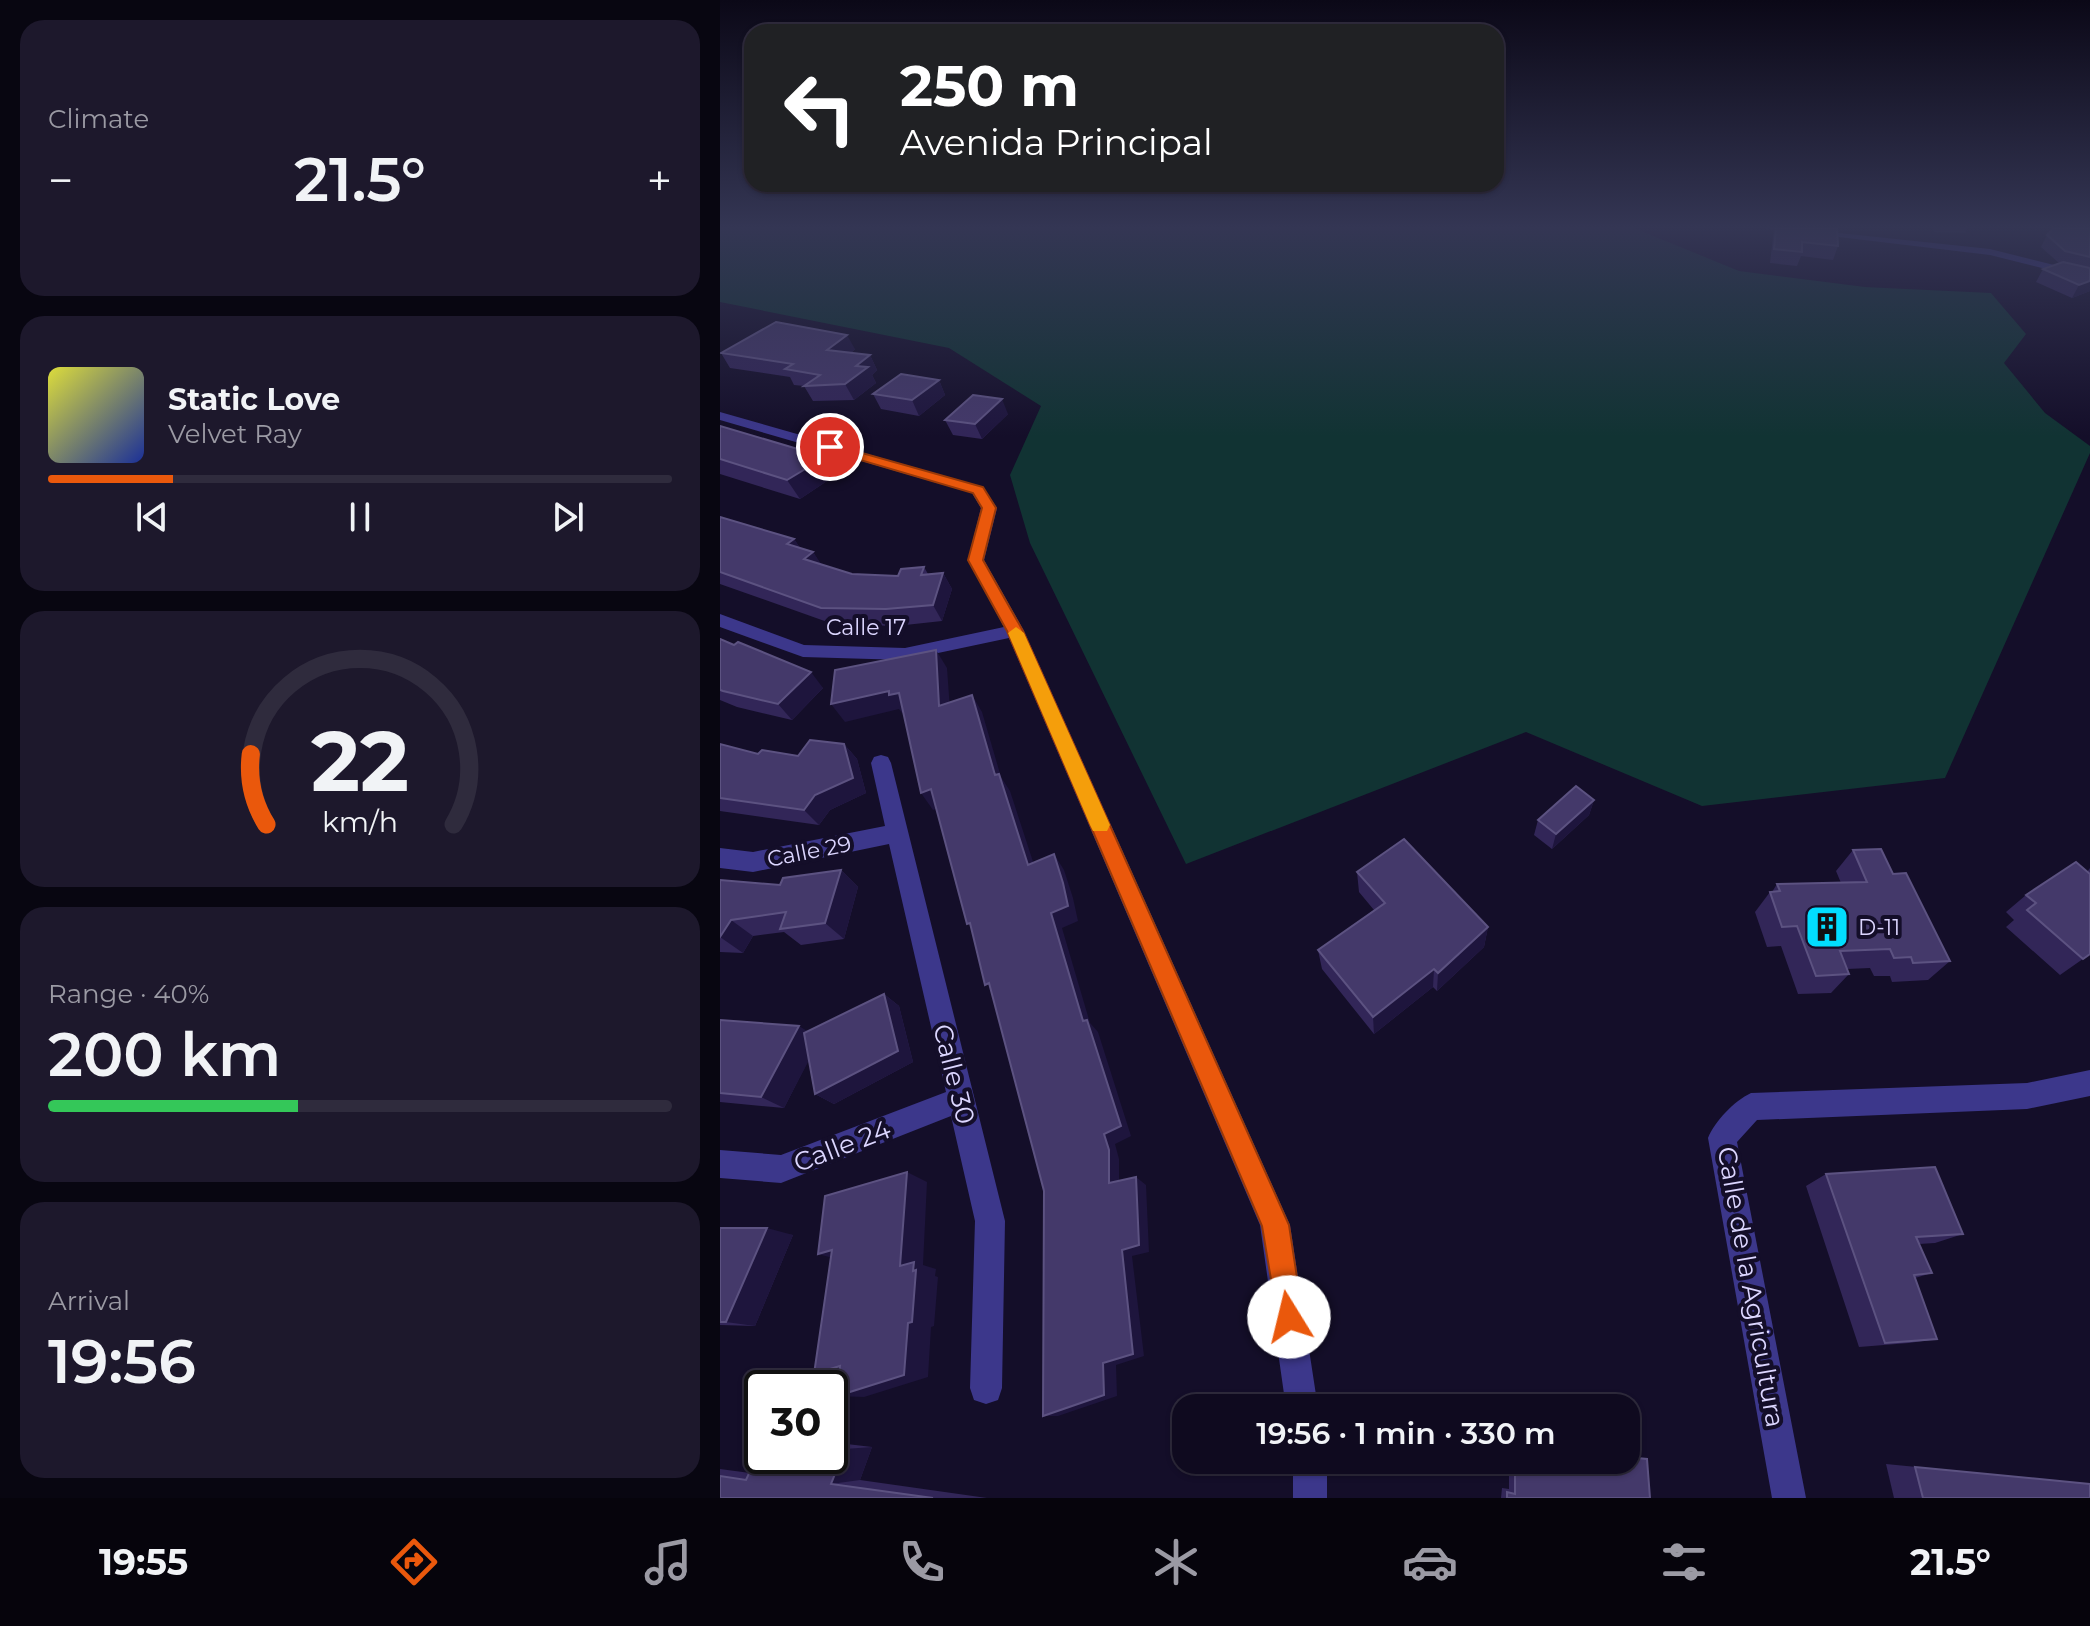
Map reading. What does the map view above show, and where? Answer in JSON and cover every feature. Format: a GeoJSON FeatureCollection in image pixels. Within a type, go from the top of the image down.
{"type":"FeatureCollection","features":[{"type":"Feature","properties":{"kind":"street"},"geometry":{"type":"LineString","coordinates":[[720,416],[978,490],[989,508],[976,560],[1015,631],[1275,1225],[1300,1394]]}},
{"type":"Feature","properties":{"kind":"street","name":"Calle 17"},"geometry":{"type":"LineString","coordinates":[[720,620],[803,651],[905,654],[1015,631]]}},
{"type":"Feature","properties":{"kind":"street","name":"Calle 30"},"geometry":{"type":"LineString","coordinates":[[881,763],[990,1221],[986,1388]]}},
{"type":"Feature","properties":{"kind":"street","name":"Calle 29"},"geometry":{"type":"LineString","coordinates":[[720,858],[753,862],[897,833]]}},
{"type":"Feature","properties":{"kind":"street","name":"Calle de la Agricultura"},"geometry":{"type":"LineString","coordinates":[[1789,1498],[1722,1138],[1751,1107],[2027,1096],[2090,1083]]}},
{"type":"Feature","properties":{"kind":"street","name":"Calle 24"},"geometry":{"type":"LineString","coordinates":[[720,1164],[781,1169],[959,1100]]}},
{"type":"Feature","properties":{"kind":"street"},"geometry":{"type":"LineString","coordinates":[[1310,1474],[1310,1498]]}},
{"type":"Feature","properties":{"kind":"green space"},"geometry":{"type":"Polygon","coordinates":[[[720,298],[1995,298],[2026,334],[2004,363],[2045,413],[2090,446],[2090,453],[1945,778],[1702,806],[1526,732],[1186,864],[1030,543],[1010,475],[1041,406],[949,348],[720,302],[720,298]]]}},
{"type":"Feature","properties":{"kind":"building"},"geometry":{"type":"Polygon","coordinates":[[[776,322],[847,335],[827,350],[870,355],[856,366],[868,367],[845,384],[804,386],[820,375],[785,369],[793,364],[721,353],[776,322]]]}},
{"type":"Feature","properties":{"kind":"building"},"geometry":{"type":"Polygon","coordinates":[[[901,374],[939,380],[912,400],[873,394],[901,374]]]}},
{"type":"Feature","properties":{"kind":"building"},"geometry":{"type":"Polygon","coordinates":[[[973,395],[1002,399],[975,424],[945,420],[973,395]]]}},
{"type":"Feature","properties":{"kind":"building"},"geometry":{"type":"Polygon","coordinates":[[[720,426],[825,457],[787,480],[720,459],[720,426]]]}},
{"type":"Feature","properties":{"kind":"building"},"geometry":{"type":"Polygon","coordinates":[[[720,517],[794,539],[787,544],[813,552],[804,559],[852,574],[898,576],[901,569],[924,567],[921,575],[943,573],[933,605],[886,609],[821,608],[720,572],[720,517]]]}},
{"type":"Feature","properties":{"kind":"building"},"geometry":{"type":"Polygon","coordinates":[[[720,639],[734,645],[738,642],[811,672],[778,704],[720,690],[720,639]]]}},
{"type":"Feature","properties":{"kind":"building"},"geometry":{"type":"Polygon","coordinates":[[[936,650],[939,706],[972,695],[995,775],[999,774],[1028,865],[1054,854],[1068,906],[1051,913],[1083,1021],[1087,1020],[1121,1126],[1104,1134],[1109,1150],[1109,1183],[1136,1177],[1139,1245],[1122,1250],[1133,1354],[1103,1363],[1104,1395],[1043,1416],[1044,1191],[989,983],[985,985],[931,789],[921,793],[899,693],[889,695],[889,691],[831,704],[835,670],[936,650]]]}},
{"type":"Feature","properties":{"kind":"building"},"geometry":{"type":"Polygon","coordinates":[[[810,740],[844,744],[853,778],[815,795],[804,810],[720,798],[720,744],[758,754],[762,750],[798,756],[810,740]]]}},
{"type":"Feature","properties":{"kind":"building"},"geometry":{"type":"Polygon","coordinates":[[[1576,786],[1594,800],[1556,834],[1538,820],[1576,786]]]}},
{"type":"Feature","properties":{"kind":"building"},"geometry":{"type":"Polygon","coordinates":[[[1404,839],[1488,927],[1438,973],[1434,969],[1373,1017],[1318,950],[1385,903],[1357,872],[1404,839]]]}},
{"type":"Feature","properties":{"kind":"building"},"geometry":{"type":"Polygon","coordinates":[[[1881,849],[1893,874],[1906,873],[1950,961],[1913,963],[1911,957],[1894,958],[1890,949],[1840,951],[1849,974],[1816,976],[1797,926],[1782,927],[1770,892],[1780,891],[1777,884],[1867,882],[1853,850],[1881,849]]]}},
{"type":"Feature","properties":{"kind":"building"},"geometry":{"type":"Polygon","coordinates":[[[2076,862],[2090,874],[2090,954],[2083,959],[2027,910],[2036,903],[2026,895],[2076,862]]]}},
{"type":"Feature","properties":{"kind":"building"},"geometry":{"type":"Polygon","coordinates":[[[841,870],[825,923],[780,929],[786,912],[731,920],[720,937],[720,880],[780,885],[783,878],[841,870]]]}},
{"type":"Feature","properties":{"kind":"building"},"geometry":{"type":"Polygon","coordinates":[[[884,994],[898,1051],[815,1094],[804,1033],[884,994]]]}},
{"type":"Feature","properties":{"kind":"building"},"geometry":{"type":"Polygon","coordinates":[[[720,1020],[799,1026],[761,1097],[720,1093],[720,1020]]]}},
{"type":"Feature","properties":{"kind":"building"},"geometry":{"type":"Polygon","coordinates":[[[1935,1167],[1963,1234],[1916,1237],[1932,1273],[1914,1275],[1937,1339],[1885,1343],[1826,1174],[1935,1167]]]}},
{"type":"Feature","properties":{"kind":"building"},"geometry":{"type":"Polygon","coordinates":[[[907,1172],[900,1266],[914,1262],[913,1271],[916,1270],[904,1375],[848,1393],[848,1370],[840,1370],[840,1366],[815,1370],[832,1250],[818,1254],[825,1196],[907,1172]]]}},
{"type":"Feature","properties":{"kind":"building"},"geometry":{"type":"Polygon","coordinates":[[[720,1228],[767,1228],[726,1322],[720,1322],[720,1228]]]}},
{"type":"Feature","properties":{"kind":"building"},"geometry":{"type":"Polygon","coordinates":[[[1640,1458],[1647,1459],[1650,1498],[1507,1498],[1507,1492],[1515,1494],[1515,1474],[1640,1474],[1640,1458]]]}},
{"type":"Feature","properties":{"kind":"building"},"geometry":{"type":"Polygon","coordinates":[[[1915,1467],[2090,1484],[2090,1498],[1923,1498],[1915,1467]]]}},
{"type":"Feature","properties":{"kind":"building"},"geometry":{"type":"Polygon","coordinates":[[[749,1474],[835,1474],[831,1484],[933,1498],[720,1498],[720,1476],[746,1480],[749,1474]]]}},
{"type":"Feature","properties":{"kind":"slow traffic"},"geometry":{"type":"LineString","coordinates":[[1016,633],[1100,825]]}},
{"type":"Feature","properties":{"kind":"place","name":"D-11"},"geometry":{"type":"Point","coordinates":[1827,927]}},
{"type":"Feature","properties":{"kind":"route"},"geometry":{"type":"LineString","coordinates":[[830,447],[978,490],[989,508],[976,560],[1015,631],[1275,1225],[1289,1317]]}}]}
